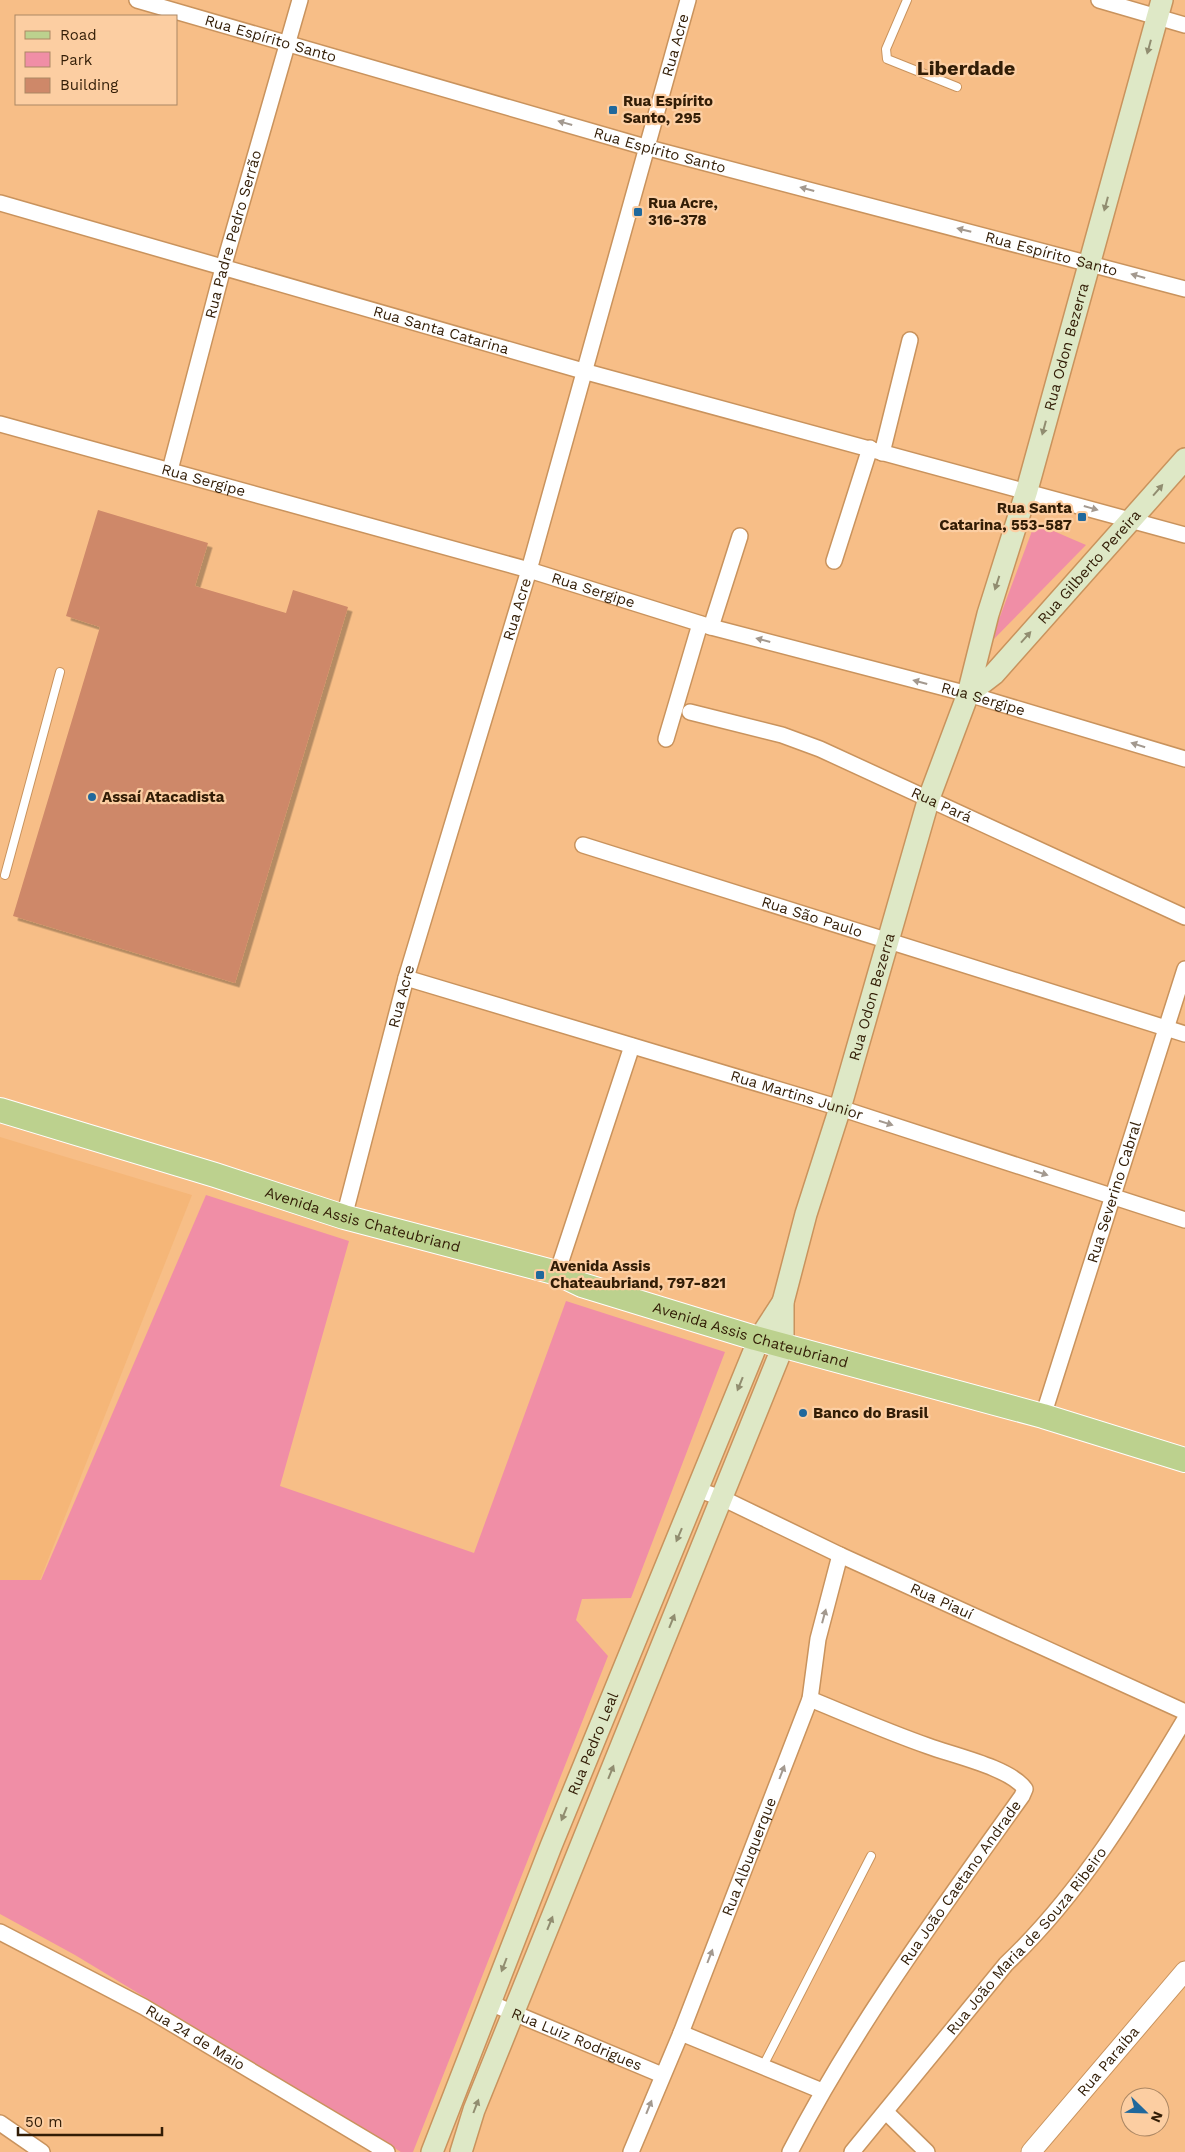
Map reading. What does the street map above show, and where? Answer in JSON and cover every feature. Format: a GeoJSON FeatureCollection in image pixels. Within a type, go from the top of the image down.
{"type":"FeatureCollection","features":[{"type":"Feature","properties":{"kind":"main road","name":"Rua Odon Bezerra"},"geometry":{"type":"LineString","coordinates":[[783,1346],[783,1302],[806,1214],[840,1108],[929,798],[968,694],[988,614],[1027,490],[1160,8]]}},
{"type":"Feature","properties":{"kind":"main road","name":"Rua Gilberto Pereira"},"geometry":{"type":"LineString","coordinates":[[968,694],[994,674],[1185,459]]}},
{"type":"Feature","properties":{"kind":"main road","name":"Avenida Assis Chateubriand"},"geometry":{"type":"LineString","coordinates":[[0,1110],[344,1216],[557,1273],[582,1285],[759,1339],[1043,1416],[1185,1460]]}},
{"type":"Feature","properties":{"kind":"main road","name":"Rua Odon Bezerra"},"geometry":{"type":"LineString","coordinates":[[759,1339],[783,1302]]}},
{"type":"Feature","properties":{"kind":"main road","name":"Rua Pedro Leal"},"geometry":{"type":"LineString","coordinates":[[432,2152],[461,2082],[551,1846],[759,1339]]}},
{"type":"Feature","properties":{"kind":"main road","name":"Rua Pedro Leal"},"geometry":{"type":"LineString","coordinates":[[461,2152],[474,2110],[783,1346]]}},
{"type":"Feature","properties":{"kind":"street","name":"Rua Espírito Santo"},"geometry":{"type":"LineString","coordinates":[[137,0],[645,147],[1090,262],[1185,289]]}},
{"type":"Feature","properties":{"kind":"street","name":"Rua Padre Pedro Serrão"},"geometry":{"type":"LineString","coordinates":[[170,470],[223,268],[300,0]]}},
{"type":"Feature","properties":{"kind":"street","name":"Rua Acre"},"geometry":{"type":"LineString","coordinates":[[344,1216],[406,978],[529,570],[645,147],[688,0]]}},
{"type":"Feature","properties":{"kind":"street"},"geometry":{"type":"LineString","coordinates":[[1099,0],[1160,8],[1185,24]]}},
{"type":"Feature","properties":{"kind":"street","name":"Rua Santa Catarina"},"geometry":{"type":"LineString","coordinates":[[0,203],[583,371],[1027,490],[1185,535]]}},
{"type":"Feature","properties":{"kind":"street"},"geometry":{"type":"LineString","coordinates":[[834,561],[876,451],[910,340]]}},
{"type":"Feature","properties":{"kind":"street","name":"Rua Sergipe"},"geometry":{"type":"LineString","coordinates":[[0,424],[529,570],[706,625],[968,694],[1185,759]]}},
{"type":"Feature","properties":{"kind":"street"},"geometry":{"type":"LineString","coordinates":[[666,739],[740,536]]}},
{"type":"Feature","properties":{"kind":"street","name":"Rua Pará"},"geometry":{"type":"LineString","coordinates":[[690,712],[782,735],[820,749],[1185,917]]}},
{"type":"Feature","properties":{"kind":"street","name":"Rua São Paulo"},"geometry":{"type":"LineString","coordinates":[[582,845],[1185,1034]]}},
{"type":"Feature","properties":{"kind":"street","name":"Rua Severino Cabral"},"geometry":{"type":"LineString","coordinates":[[1043,1416],[1185,969]]}},
{"type":"Feature","properties":{"kind":"street","name":"Rua Martins Junior"},"geometry":{"type":"LineString","coordinates":[[406,978],[840,1108],[1185,1220]]}},
{"type":"Feature","properties":{"kind":"street"},"geometry":{"type":"LineString","coordinates":[[557,1273],[632,1046]]}},
{"type":"Feature","properties":{"kind":"street","name":"Rua Piauí"},"geometry":{"type":"LineString","coordinates":[[698,1490],[722,1498],[840,1555],[1185,1712]]}},
{"type":"Feature","properties":{"kind":"street","name":"Rua Albuquerque"},"geometry":{"type":"LineString","coordinates":[[631,2152],[681,2033],[810,1700],[818,1639],[840,1555]]}},
{"type":"Feature","properties":{"kind":"street","name":"Rua João Caetano Andrade"},"geometry":{"type":"LineString","coordinates":[[790,2152],[822,2091],[875,2007],[1025,1789],[1015,1778],[983,1764],[928,1747],[810,1700]]}},
{"type":"Feature","properties":{"kind":"street","name":"Rua João Maria de Souza Ribeiro"},"geometry":{"type":"LineString","coordinates":[[852,2152],[1006,1964],[1028,1943],[1102,1852],[1185,1719]]}},
{"type":"Feature","properties":{"kind":"street","name":"Rua 24 de Maio"},"geometry":{"type":"LineString","coordinates":[[0,1932],[144,2007],[387,2152]]}},
{"type":"Feature","properties":{"kind":"street","name":"Rua Paraíba"},"geometry":{"type":"LineString","coordinates":[[1031,2152],[1185,1971]]}},
{"type":"Feature","properties":{"kind":"street","name":"Rua Luiz Rodrigues"},"geometry":{"type":"LineString","coordinates":[[490,2003],[662,2075]]}},
{"type":"Feature","properties":{"kind":"street"},"geometry":{"type":"LineString","coordinates":[[681,2033],[822,2091]]}},
{"type":"Feature","properties":{"kind":"street"},"geometry":{"type":"LineString","coordinates":[[886,2112],[927,2152]]}},
{"type":"Feature","properties":{"kind":"street"},"geometry":{"type":"LineString","coordinates":[[0,2123],[42,2152]]}},
{"type":"Feature","properties":{"kind":"lane"},"geometry":{"type":"LineString","coordinates":[[907,0],[886,49],[887,59],[957,87]]}},
{"type":"Feature","properties":{"kind":"lane"},"geometry":{"type":"LineString","coordinates":[[5,875],[60,672]]}},
{"type":"Feature","properties":{"kind":"lane"},"geometry":{"type":"LineString","coordinates":[[763,2066],[871,1856]]}},
{"type":"Feature","properties":{"kind":"shaded area"},"geometry":{"type":"Polygon","coordinates":[[[0,1137],[192,1195],[40,1580],[0,1580],[0,1137]]]}},
{"type":"Feature","properties":{"kind":"green space"},"geometry":{"type":"Polygon","coordinates":[[[1035,523],[1086,545],[990,643],[1035,523]]]}},
{"type":"Feature","properties":{"kind":"green space"},"geometry":{"type":"Polygon","coordinates":[[[206,1195],[349,1241],[280,1486],[474,1553],[566,1301],[725,1352],[631,1598],[582,1599],[576,1620],[608,1656],[413,2152],[401,2152],[75,1955],[0,1914],[0,1580],[41,1580],[206,1195]]]}},
{"type":"Feature","properties":{"kind":"building"},"geometry":{"type":"Polygon","coordinates":[[[98,510],[208,543],[195,586],[286,613],[293,590],[348,607],[235,983],[13,916],[100,627],[66,616],[98,510]]]}},
{"type":"Feature","properties":{"kind":"place","name":"Rua Espírito Santo, 295"},"geometry":{"type":"Point","coordinates":[613,110]}},
{"type":"Feature","properties":{"kind":"place","name":"Rua Acre, 316-378"},"geometry":{"type":"Point","coordinates":[638,212]}},
{"type":"Feature","properties":{"kind":"place","name":"Rua Santa Catarina, 553-587"},"geometry":{"type":"Point","coordinates":[1082,517]}},
{"type":"Feature","properties":{"kind":"place","name":"Assaí Atacadista"},"geometry":{"type":"Point","coordinates":[92,797]}},
{"type":"Feature","properties":{"kind":"place","name":"Avenida Assis Chateaubriand, 797-821"},"geometry":{"type":"Point","coordinates":[540,1275]}},
{"type":"Feature","properties":{"kind":"place","name":"Banco do Brasil"},"geometry":{"type":"Point","coordinates":[803,1413]}},
{"type":"Feature","properties":{"kind":"district","name":"Liberdade"},"geometry":{"type":"Point","coordinates":[966,68]}}]}
